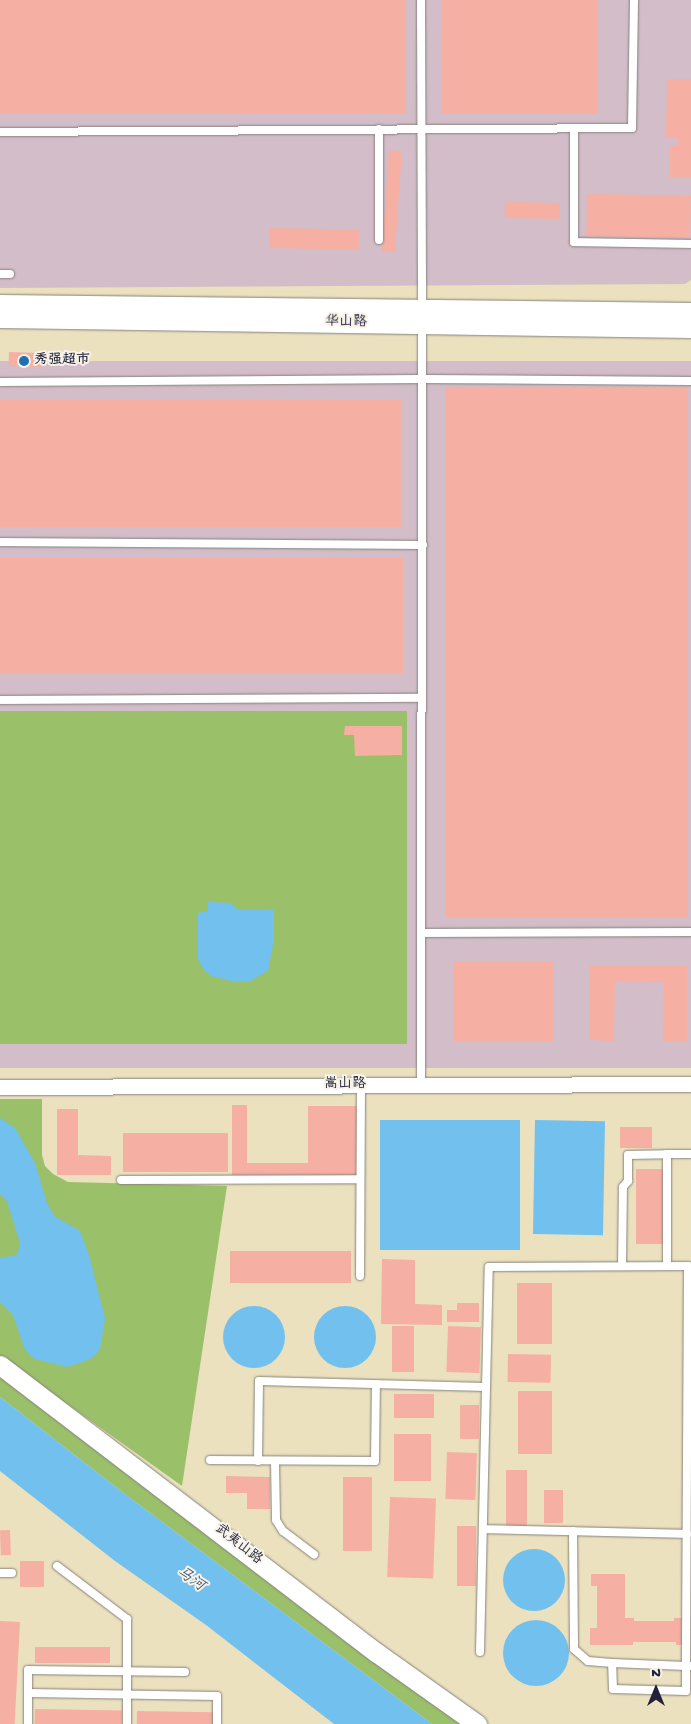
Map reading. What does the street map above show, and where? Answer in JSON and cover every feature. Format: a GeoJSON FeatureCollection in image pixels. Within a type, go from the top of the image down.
{"type":"FeatureCollection","features":[{"type":"Feature","properties":{"kind":"street","name":"华山路"},"geometry":{"type":"LineString","coordinates":[[0,304],[422,316],[691,328]]}},
{"type":"Feature","properties":{"kind":"street","name":"华山路"},"geometry":{"type":"LineString","coordinates":[[0,318],[422,316],[691,312]]}},
{"type":"Feature","properties":{"kind":"street","name":"嵩山路"},"geometry":{"type":"LineString","coordinates":[[0,1087],[691,1084]]}},
{"type":"Feature","properties":{"kind":"street","name":"武夷山路"},"geometry":{"type":"LineString","coordinates":[[0,1365],[377,1653],[477,1724]]}},
{"type":"Feature","properties":{"kind":"lane"},"geometry":{"type":"LineString","coordinates":[[421,0],[423,545],[421,1085]]}},
{"type":"Feature","properties":{"kind":"lane"},"geometry":{"type":"LineString","coordinates":[[0,132],[632,128],[634,0]]}},
{"type":"Feature","properties":{"kind":"lane"},"geometry":{"type":"LineString","coordinates":[[574,128],[574,242],[691,244]]}},
{"type":"Feature","properties":{"kind":"lane"},"geometry":{"type":"LineString","coordinates":[[379,129],[379,240]]}},
{"type":"Feature","properties":{"kind":"lane"},"geometry":{"type":"LineString","coordinates":[[0,274],[10,274]]}},
{"type":"Feature","properties":{"kind":"lane"},"geometry":{"type":"LineString","coordinates":[[0,382],[422,379],[691,381]]}},
{"type":"Feature","properties":{"kind":"lane"},"geometry":{"type":"LineString","coordinates":[[0,542],[423,545]]}},
{"type":"Feature","properties":{"kind":"lane"},"geometry":{"type":"LineString","coordinates":[[0,700],[422,698]]}},
{"type":"Feature","properties":{"kind":"lane"},"geometry":{"type":"LineString","coordinates":[[421,933],[691,932]]}},
{"type":"Feature","properties":{"kind":"lane"},"geometry":{"type":"LineString","coordinates":[[360,1276],[361,1085]]}},
{"type":"Feature","properties":{"kind":"lane"},"geometry":{"type":"LineString","coordinates":[[667,1154],[667,1266]]}},
{"type":"Feature","properties":{"kind":"lane"},"geometry":{"type":"LineString","coordinates":[[622,1266],[623,1187],[628,1181],[628,1155],[691,1154]]}},
{"type":"Feature","properties":{"kind":"lane"},"geometry":{"type":"LineString","coordinates":[[121,1180],[360,1178]]}},
{"type":"Feature","properties":{"kind":"lane"},"geometry":{"type":"LineString","coordinates":[[480,1652],[489,1267],[688,1266],[688,1666],[686,1691],[613,1689],[612,1663]]}},
{"type":"Feature","properties":{"kind":"lane"},"geometry":{"type":"LineString","coordinates":[[258,1461],[259,1381],[486,1387]]}},
{"type":"Feature","properties":{"kind":"lane"},"geometry":{"type":"LineString","coordinates":[[210,1460],[375,1462],[376,1384]]}},
{"type":"Feature","properties":{"kind":"lane"},"geometry":{"type":"LineString","coordinates":[[275,1461],[276,1520],[282,1531],[314,1554]]}},
{"type":"Feature","properties":{"kind":"lane"},"geometry":{"type":"LineString","coordinates":[[483,1529],[687,1534]]}},
{"type":"Feature","properties":{"kind":"lane"},"geometry":{"type":"LineString","coordinates":[[573,1531],[574,1649],[588,1661],[688,1666]]}},
{"type":"Feature","properties":{"kind":"lane"},"geometry":{"type":"LineString","coordinates":[[57,1566],[127,1620],[127,1724]]}},
{"type":"Feature","properties":{"kind":"lane"},"geometry":{"type":"LineString","coordinates":[[0,1573],[12,1573]]}},
{"type":"Feature","properties":{"kind":"lane"},"geometry":{"type":"LineString","coordinates":[[28,1724],[28,1670],[185,1672]]}},
{"type":"Feature","properties":{"kind":"lane"},"geometry":{"type":"LineString","coordinates":[[28,1693],[217,1696],[217,1724]]}},
{"type":"Feature","properties":{"kind":"shaded area"},"geometry":{"type":"Polygon","coordinates":[[[0,0],[691,0],[691,280],[685,284],[0,288],[0,0]]]}},
{"type":"Feature","properties":{"kind":"shaded area"},"geometry":{"type":"Polygon","coordinates":[[[0,361],[691,361],[691,1068],[0,1068],[0,361]]]}},
{"type":"Feature","properties":{"kind":"green space"},"geometry":{"type":"Polygon","coordinates":[[[0,711],[407,711],[407,1044],[0,1044],[0,711]]]}},
{"type":"Feature","properties":{"kind":"green space"},"geometry":{"type":"Polygon","coordinates":[[[0,1099],[42,1099],[42,1155],[45,1166],[53,1174],[68,1182],[227,1186],[182,1486],[0,1356],[0,1099]]]}},
{"type":"Feature","properties":{"kind":"green space"},"geometry":{"type":"Polygon","coordinates":[[[0,1373],[461,1724],[432,1724],[122,1492],[0,1397],[0,1373]]]}},
{"type":"Feature","properties":{"kind":"water"},"geometry":{"type":"Polygon","coordinates":[[[208,902],[231,903],[237,909],[274,910],[274,939],[268,971],[250,981],[235,982],[211,976],[203,969],[198,959],[198,913],[208,911],[208,902]]]}},
{"type":"Feature","properties":{"kind":"water"},"geometry":{"type":"Polygon","coordinates":[[[0,1118],[15,1128],[35,1163],[47,1203],[54,1216],[80,1231],[89,1255],[105,1318],[100,1349],[92,1358],[67,1367],[35,1359],[25,1350],[13,1315],[0,1302],[0,1258],[17,1255],[20,1243],[7,1201],[0,1194],[0,1118]]]}},
{"type":"Feature","properties":{"kind":"water"},"geometry":{"type":"Polygon","coordinates":[[[380,1120],[520,1120],[520,1250],[380,1250],[380,1120]]]}},
{"type":"Feature","properties":{"kind":"water"},"geometry":{"type":"Polygon","coordinates":[[[535,1120],[605,1121],[603,1235],[533,1234],[535,1120]]]}},
{"type":"Feature","properties":{"kind":"water"},"geometry":{"type":"Polygon","coordinates":[[[248,1306],[260,1306],[276,1315],[283,1325],[285,1337],[283,1349],[276,1359],[260,1368],[248,1368],[237,1363],[228,1354],[223,1343],[223,1331],[228,1320],[237,1311],[248,1306]]]}},
{"type":"Feature","properties":{"kind":"water"},"geometry":{"type":"Polygon","coordinates":[[[345,1306],[357,1308],[367,1315],[374,1325],[376,1337],[374,1349],[367,1359],[357,1366],[345,1368],[333,1366],[323,1359],[316,1349],[314,1337],[316,1325],[323,1315],[333,1308],[345,1306]]]}},
{"type":"Feature","properties":{"kind":"water","name":"马河"},"geometry":{"type":"Polygon","coordinates":[[[0,1397],[122,1492],[432,1724],[334,1724],[206,1625],[115,1561],[0,1471],[0,1397]]]}},
{"type":"Feature","properties":{"kind":"water"},"geometry":{"type":"Polygon","coordinates":[[[528,1549],[540,1549],[556,1558],[563,1568],[565,1580],[563,1592],[556,1602],[540,1611],[528,1611],[517,1606],[508,1597],[503,1586],[503,1574],[508,1563],[517,1554],[528,1549]]]}},
{"type":"Feature","properties":{"kind":"water"},"geometry":{"type":"Polygon","coordinates":[[[536,1620],[549,1622],[564,1635],[567,1640],[569,1653],[567,1666],[554,1681],[549,1684],[536,1686],[523,1684],[508,1671],[505,1666],[503,1653],[505,1640],[518,1625],[523,1622],[536,1620]]]}},
{"type":"Feature","properties":{"kind":"building"},"geometry":{"type":"Polygon","coordinates":[[[0,0],[406,0],[406,114],[0,114],[0,0]]]}},
{"type":"Feature","properties":{"kind":"building"},"geometry":{"type":"Polygon","coordinates":[[[441,0],[597,0],[597,114],[441,114],[441,0]]]}},
{"type":"Feature","properties":{"kind":"building"},"geometry":{"type":"Polygon","coordinates":[[[667,79],[691,79],[691,177],[670,177],[670,145],[678,145],[678,137],[666,137],[667,79]]]}},
{"type":"Feature","properties":{"kind":"building"},"geometry":{"type":"Polygon","coordinates":[[[389,150],[402,151],[395,252],[382,251],[389,150]]]}},
{"type":"Feature","properties":{"kind":"building"},"geometry":{"type":"Polygon","coordinates":[[[587,194],[691,196],[690,238],[586,236],[587,194]]]}},
{"type":"Feature","properties":{"kind":"building"},"geometry":{"type":"Polygon","coordinates":[[[505,202],[560,203],[560,219],[505,218],[505,202]]]}},
{"type":"Feature","properties":{"kind":"building"},"geometry":{"type":"Polygon","coordinates":[[[270,228],[359,230],[359,250],[270,248],[270,228]]]}},
{"type":"Feature","properties":{"kind":"building"},"geometry":{"type":"Polygon","coordinates":[[[9,352],[41,353],[40,367],[9,366],[9,352]]]}},
{"type":"Feature","properties":{"kind":"building"},"geometry":{"type":"Polygon","coordinates":[[[445,387],[688,387],[688,917],[445,917],[445,387]]]}},
{"type":"Feature","properties":{"kind":"building"},"geometry":{"type":"Polygon","coordinates":[[[0,400],[402,400],[402,527],[0,527],[0,400]]]}},
{"type":"Feature","properties":{"kind":"building"},"geometry":{"type":"Polygon","coordinates":[[[0,558],[403,558],[403,673],[0,673],[0,558]]]}},
{"type":"Feature","properties":{"kind":"building"},"geometry":{"type":"Polygon","coordinates":[[[345,726],[402,726],[402,755],[355,756],[354,735],[344,735],[345,726]]]}},
{"type":"Feature","properties":{"kind":"building"},"geometry":{"type":"Polygon","coordinates":[[[453,961],[553,961],[553,1041],[453,1041],[453,961]]]}},
{"type":"Feature","properties":{"kind":"building"},"geometry":{"type":"Polygon","coordinates":[[[590,965],[687,966],[687,1041],[663,1041],[664,982],[615,981],[614,1041],[589,1040],[590,965]]]}},
{"type":"Feature","properties":{"kind":"building"},"geometry":{"type":"Polygon","coordinates":[[[232,1105],[247,1105],[247,1163],[308,1163],[308,1106],[357,1106],[357,1175],[232,1175],[232,1105]]]}},
{"type":"Feature","properties":{"kind":"building"},"geometry":{"type":"Polygon","coordinates":[[[57,1109],[78,1109],[78,1155],[111,1156],[111,1175],[57,1175],[57,1109]]]}},
{"type":"Feature","properties":{"kind":"building"},"geometry":{"type":"Polygon","coordinates":[[[620,1127],[652,1127],[652,1148],[620,1148],[620,1127]]]}},
{"type":"Feature","properties":{"kind":"building"},"geometry":{"type":"Polygon","coordinates":[[[123,1133],[228,1133],[228,1172],[123,1172],[123,1133]]]}},
{"type":"Feature","properties":{"kind":"building"},"geometry":{"type":"Polygon","coordinates":[[[636,1169],[663,1169],[663,1244],[636,1244],[636,1169]]]}},
{"type":"Feature","properties":{"kind":"building"},"geometry":{"type":"Polygon","coordinates":[[[230,1251],[351,1251],[351,1283],[230,1283],[230,1251]]]}},
{"type":"Feature","properties":{"kind":"building"},"geometry":{"type":"Polygon","coordinates":[[[382,1259],[415,1260],[415,1304],[442,1305],[442,1325],[381,1324],[382,1259]]]}},
{"type":"Feature","properties":{"kind":"building"},"geometry":{"type":"Polygon","coordinates":[[[517,1283],[552,1283],[552,1344],[517,1344],[517,1283]]]}},
{"type":"Feature","properties":{"kind":"building"},"geometry":{"type":"Polygon","coordinates":[[[457,1303],[479,1303],[479,1322],[447,1322],[447,1310],[457,1310],[457,1303]]]}},
{"type":"Feature","properties":{"kind":"building"},"geometry":{"type":"Polygon","coordinates":[[[392,1326],[414,1326],[414,1372],[392,1372],[392,1326]]]}},
{"type":"Feature","properties":{"kind":"building"},"geometry":{"type":"Polygon","coordinates":[[[448,1326],[481,1327],[479,1373],[446,1372],[448,1326]]]}},
{"type":"Feature","properties":{"kind":"building"},"geometry":{"type":"Polygon","coordinates":[[[508,1354],[551,1355],[551,1383],[508,1382],[508,1354]]]}},
{"type":"Feature","properties":{"kind":"building"},"geometry":{"type":"Polygon","coordinates":[[[518,1391],[552,1391],[552,1454],[518,1454],[518,1391]]]}},
{"type":"Feature","properties":{"kind":"building"},"geometry":{"type":"Polygon","coordinates":[[[394,1394],[434,1394],[434,1418],[394,1418],[394,1394]]]}},
{"type":"Feature","properties":{"kind":"building"},"geometry":{"type":"Polygon","coordinates":[[[460,1405],[479,1405],[479,1439],[460,1439],[460,1405]]]}},
{"type":"Feature","properties":{"kind":"building"},"geometry":{"type":"Polygon","coordinates":[[[394,1434],[431,1434],[431,1481],[394,1481],[394,1434]]]}},
{"type":"Feature","properties":{"kind":"building"},"geometry":{"type":"Polygon","coordinates":[[[447,1452],[477,1453],[475,1500],[445,1499],[447,1452]]]}},
{"type":"Feature","properties":{"kind":"building"},"geometry":{"type":"Polygon","coordinates":[[[506,1470],[527,1470],[527,1526],[506,1526],[506,1470]]]}},
{"type":"Feature","properties":{"kind":"building"},"geometry":{"type":"Polygon","coordinates":[[[226,1476],[270,1477],[270,1509],[247,1509],[247,1493],[226,1493],[226,1476]]]}},
{"type":"Feature","properties":{"kind":"building"},"geometry":{"type":"Polygon","coordinates":[[[343,1477],[372,1477],[372,1551],[343,1551],[343,1477]]]}},
{"type":"Feature","properties":{"kind":"building"},"geometry":{"type":"Polygon","coordinates":[[[544,1490],[563,1490],[563,1523],[544,1523],[544,1490]]]}},
{"type":"Feature","properties":{"kind":"building"},"geometry":{"type":"Polygon","coordinates":[[[390,1497],[436,1499],[433,1579],[387,1577],[390,1497]]]}},
{"type":"Feature","properties":{"kind":"building"},"geometry":{"type":"Polygon","coordinates":[[[457,1526],[476,1526],[476,1586],[457,1586],[457,1526]]]}},
{"type":"Feature","properties":{"kind":"building"},"geometry":{"type":"Polygon","coordinates":[[[0,1530],[10,1530],[11,1555],[1,1555],[0,1530]]]}},
{"type":"Feature","properties":{"kind":"building"},"geometry":{"type":"Polygon","coordinates":[[[20,1561],[44,1561],[44,1587],[20,1587],[20,1561]]]}},
{"type":"Feature","properties":{"kind":"building"},"geometry":{"type":"Polygon","coordinates":[[[591,1574],[625,1574],[625,1618],[634,1618],[634,1621],[674,1621],[674,1618],[684,1618],[684,1645],[676,1645],[676,1642],[633,1642],[633,1645],[590,1645],[590,1628],[597,1628],[597,1586],[591,1586],[591,1574]]]}},
{"type":"Feature","properties":{"kind":"building"},"geometry":{"type":"Polygon","coordinates":[[[0,1621],[20,1622],[15,1724],[0,1724],[0,1621]]]}},
{"type":"Feature","properties":{"kind":"building"},"geometry":{"type":"Polygon","coordinates":[[[35,1647],[110,1647],[110,1663],[35,1663],[35,1647]]]}},
{"type":"Feature","properties":{"kind":"building"},"geometry":{"type":"Polygon","coordinates":[[[35,1709],[122,1711],[122,1724],[35,1724],[35,1709]]]}},
{"type":"Feature","properties":{"kind":"building"},"geometry":{"type":"Polygon","coordinates":[[[137,1711],[213,1712],[213,1724],[137,1724],[137,1711]]]}},
{"type":"Feature","properties":{"kind":"place","name":"秀强超市"},"geometry":{"type":"Point","coordinates":[24,361]}}]}
